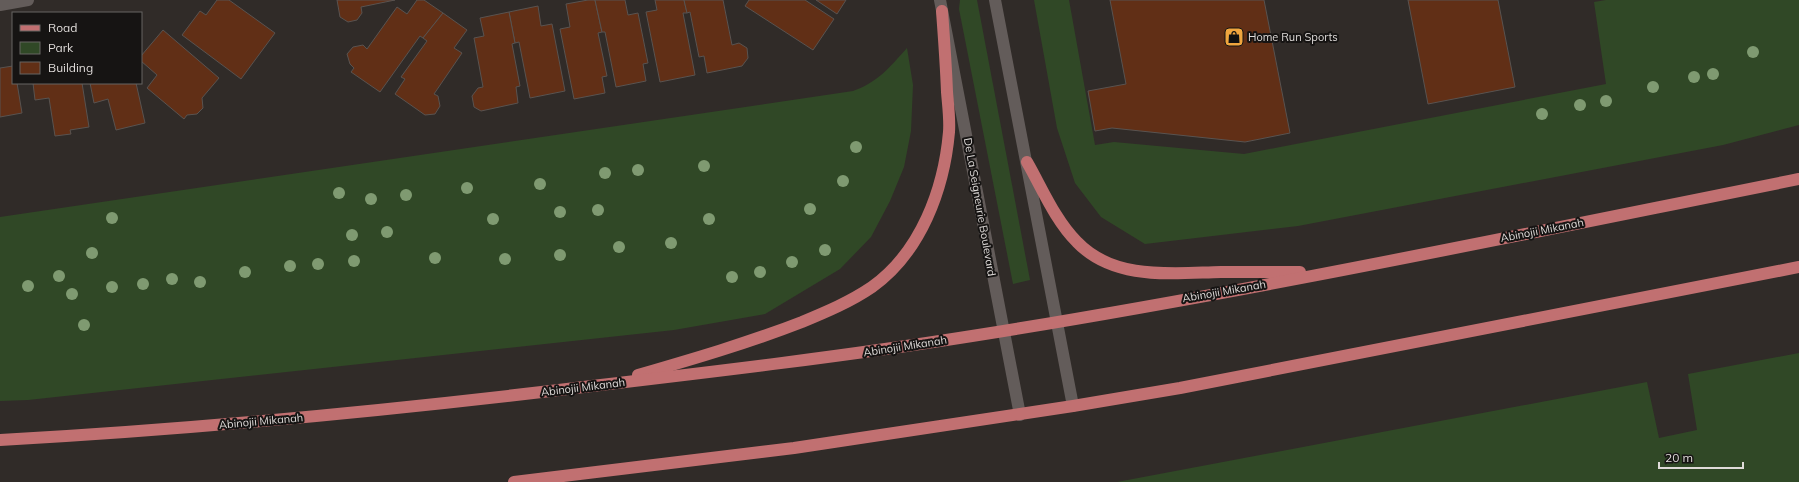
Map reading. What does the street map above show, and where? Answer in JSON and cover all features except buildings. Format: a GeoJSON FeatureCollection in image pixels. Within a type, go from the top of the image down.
{"type":"FeatureCollection","features":[{"type":"Feature","properties":{"kind":"main road"},"geometry":{"type":"LineString","coordinates":[[607,385],[765,337],[841,306],[873,286],[895,265],[912,245],[925,222],[936,196],[944,169],[949,130],[941,5]]}},
{"type":"Feature","properties":{"kind":"main road"},"geometry":{"type":"LineString","coordinates":[[1027,162],[1066,230],[1078,244],[1104,261],[1130,270],[1157,274],[1334,271]]}},
{"type":"Feature","properties":{"kind":"main road","name":"Abinojii Mikanah"},"geometry":{"type":"LineString","coordinates":[[0,440],[136,432],[270,421],[438,404],[803,362],[1058,322],[1334,271],[1799,179]]}},
{"type":"Feature","properties":{"kind":"main road"},"geometry":{"type":"LineString","coordinates":[[514,482],[794,448],[1020,415],[1180,388],[1799,268]]}},
{"type":"Feature","properties":{"kind":"street"},"geometry":{"type":"LineString","coordinates":[[0,5],[28,0]]}},
{"type":"Feature","properties":{"kind":"street"},"geometry":{"type":"LineString","coordinates":[[996,0],[1073,406]]}},
{"type":"Feature","properties":{"kind":"street","name":"De La Seigneurie Boulevard"},"geometry":{"type":"LineString","coordinates":[[941,5],[1020,415]]}},
{"type":"Feature","properties":{"kind":"green space"},"geometry":{"type":"Polygon","coordinates":[[[960,0],[977,0],[1030,280],[1013,284],[959,9],[960,0]]]}},
{"type":"Feature","properties":{"kind":"green space"},"geometry":{"type":"Polygon","coordinates":[[[1034,0],[1069,0],[1095,145],[1114,142],[1244,154],[1606,84],[1594,2],[1606,0],[1799,0],[1799,125],[1723,145],[1298,226],[1145,244],[1101,217],[1075,183],[1057,128],[1034,0]]]}},
{"type":"Feature","properties":{"kind":"green space"},"geometry":{"type":"Polygon","coordinates":[[[907,48],[913,85],[911,131],[904,167],[890,201],[871,237],[840,269],[765,314],[674,330],[28,400],[0,401],[0,217],[853,91],[883,74],[907,48]]]}},
{"type":"Feature","properties":{"kind":"green space"},"geometry":{"type":"Polygon","coordinates":[[[1799,353],[1799,482],[1117,482],[1647,382],[1659,438],[1697,430],[1688,374],[1799,353]]]}},
{"type":"Feature","properties":{"kind":"place","name":"Home Run Sports"},"geometry":{"type":"Point","coordinates":[1234,37]}}]}
